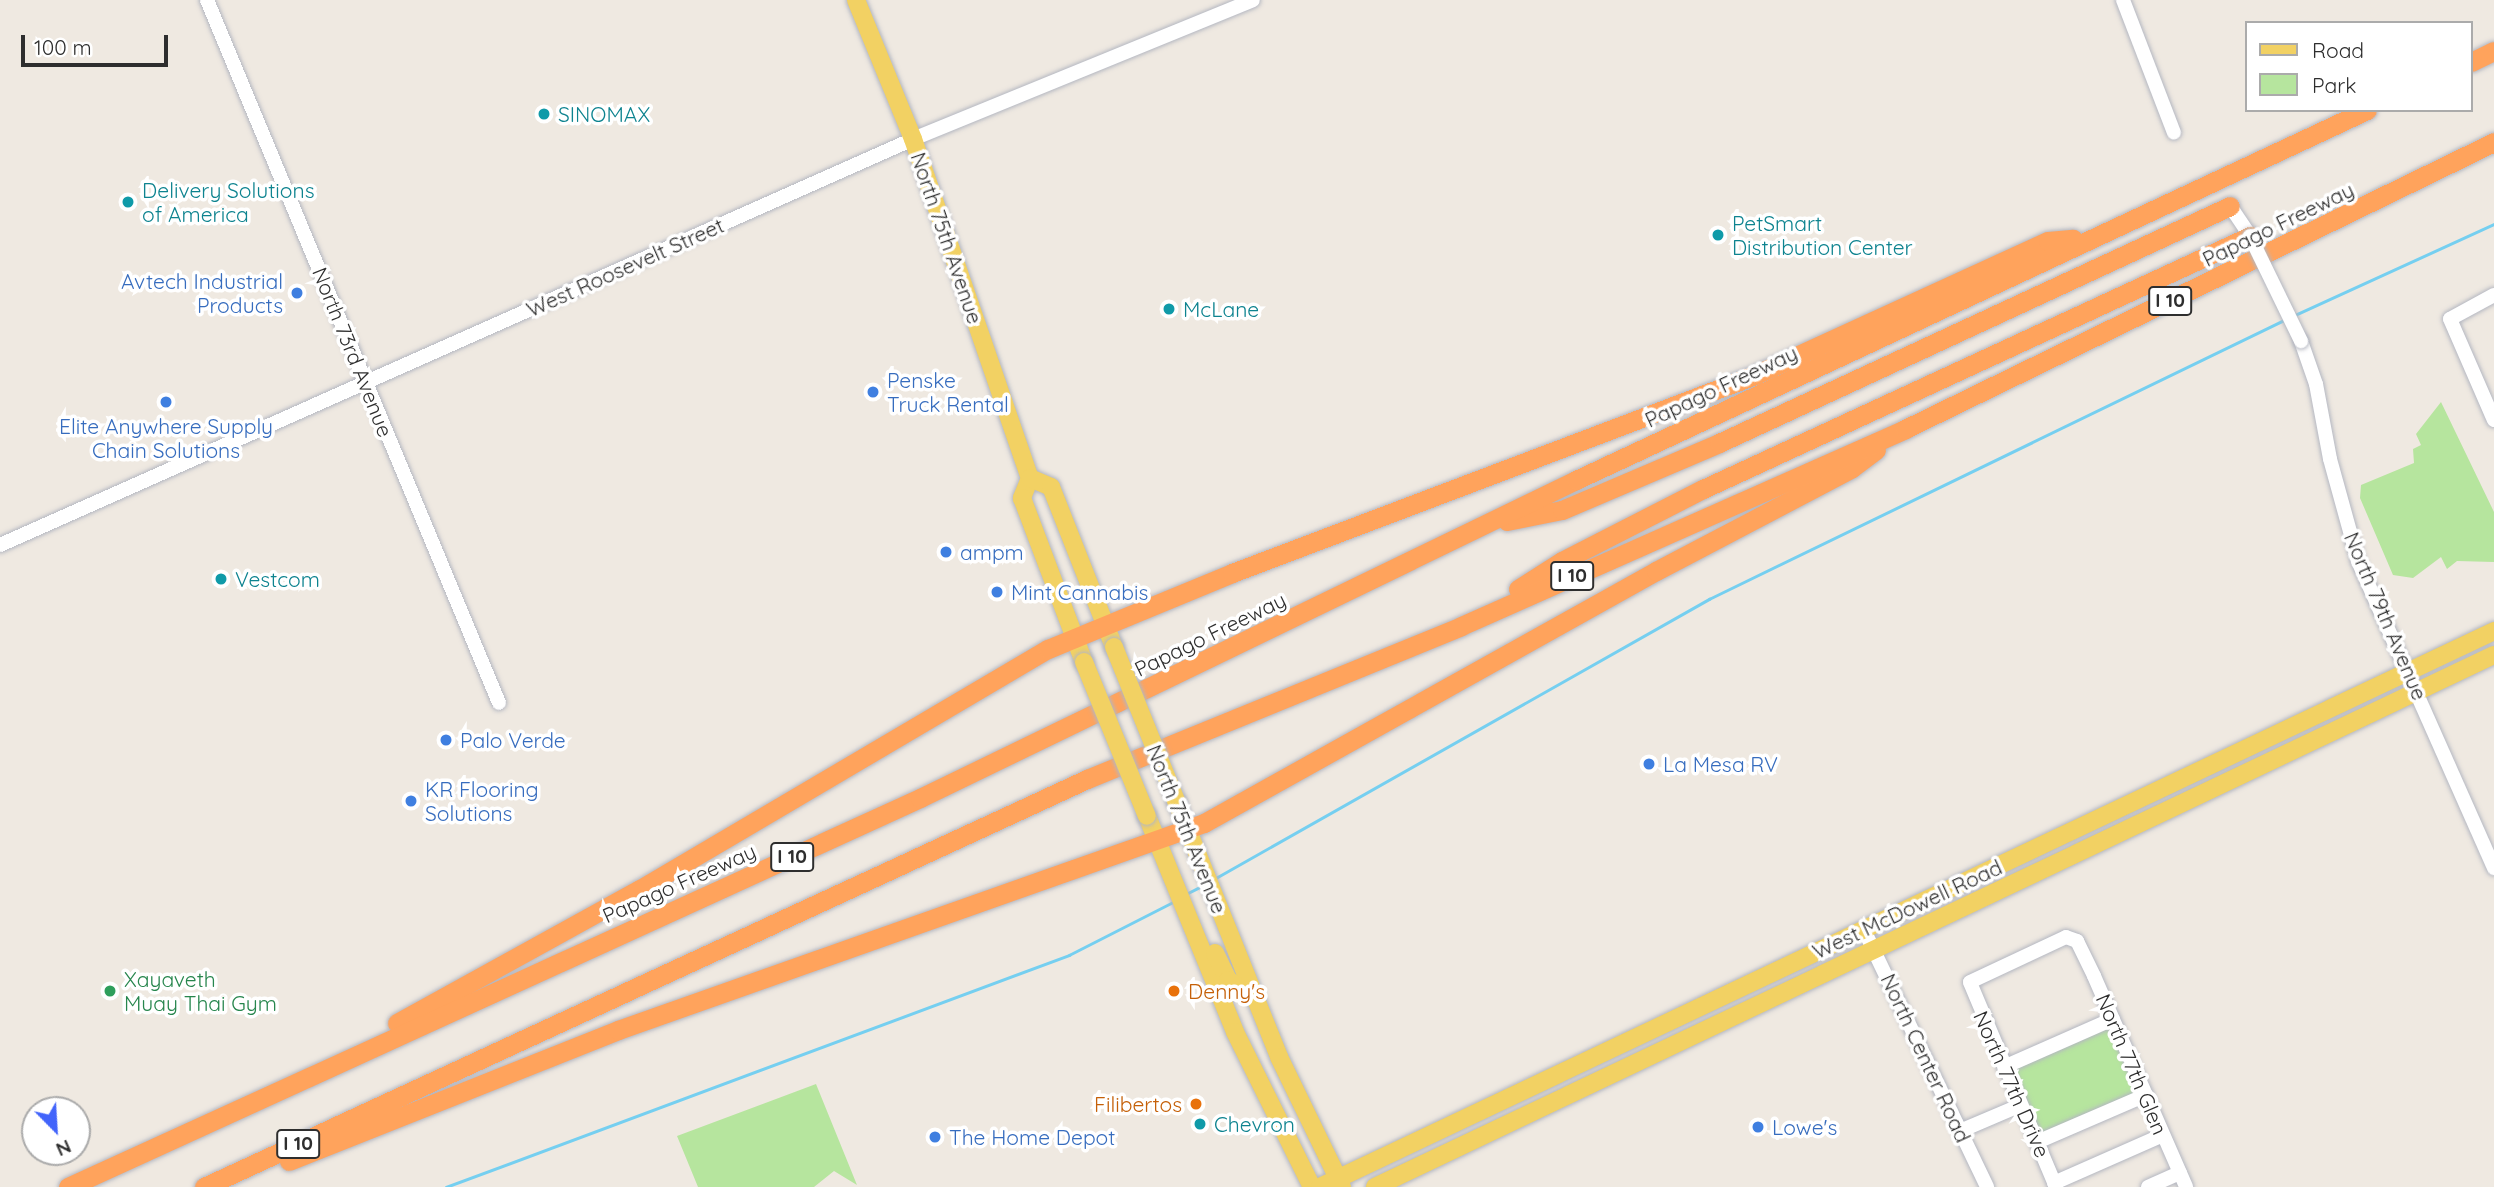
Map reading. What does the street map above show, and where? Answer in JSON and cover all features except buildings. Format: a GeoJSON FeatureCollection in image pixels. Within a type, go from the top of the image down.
{"type":"FeatureCollection","features":[{"type":"Feature","properties":{"kind":"highway"},"geometry":{"type":"LineString","coordinates":[[2473,61],[2494,51]]}},
{"type":"Feature","properties":{"kind":"highway","name":"Papago Freeway"},"geometry":{"type":"LineString","coordinates":[[68,1187],[920,798],[1477,527],[2091,236],[2363,112]]}},
{"type":"Feature","properties":{"kind":"highway","name":"Papago Freeway"},"geometry":{"type":"LineString","coordinates":[[204,1187],[1087,779],[1461,626],[1905,429],[2494,142]]}},
{"type":"Feature","properties":{"kind":"highway"},"geometry":{"type":"LineString","coordinates":[[2435,173],[2494,155]]}},
{"type":"Feature","properties":{"kind":"highway"},"geometry":{"type":"LineString","coordinates":[[1477,527],[1562,509],[1719,443],[2230,206]]}},
{"type":"Feature","properties":{"kind":"highway"},"geometry":{"type":"LineString","coordinates":[[231,1112],[518,959],[1075,637],[1768,370],[2048,241],[2091,236]]}},
{"type":"Feature","properties":{"kind":"highway"},"geometry":{"type":"LineString","coordinates":[[1461,626],[1562,561],[1703,489],[2250,236]]}},
{"type":"Feature","properties":{"kind":"highway"},"geometry":{"type":"LineString","coordinates":[[219,1187],[607,1034],[1157,842],[1187,829],[1852,468],[1905,429]]}},
{"type":"Feature","properties":{"kind":"main road","name":"North 75th Avenue"},"geometry":{"type":"LineString","coordinates":[[856,0],[913,139],[1030,478],[1022,498],[1084,662],[1236,1032],[1312,1187]]}},
{"type":"Feature","properties":{"kind":"main road","name":"North 75th Avenue"},"geometry":{"type":"LineString","coordinates":[[1030,478],[1051,487],[1255,998],[1340,1183]]}},
{"type":"Feature","properties":{"kind":"main road","name":"West McDowell Road"},"geometry":{"type":"LineString","coordinates":[[1320,1187],[1340,1183],[2087,823],[2494,631]]}},
{"type":"Feature","properties":{"kind":"main road","name":"West McDowell Road"},"geometry":{"type":"LineString","coordinates":[[1374,1187],[2494,655]]}},
{"type":"Feature","properties":{"kind":"main road"},"geometry":{"type":"LineString","coordinates":[[2146,819],[2163,801],[2215,772],[2220,760]]}},
{"type":"Feature","properties":{"kind":"main road"},"geometry":{"type":"LineString","coordinates":[[2087,823],[2096,844]]}},
{"type":"Feature","properties":{"kind":"main road"},"geometry":{"type":"LineString","coordinates":[[1189,916],[1206,933],[1228,980],[1255,998]]}},
{"type":"Feature","properties":{"kind":"street","name":"North 73rd Avenue"},"geometry":{"type":"LineString","coordinates":[[207,0],[499,703]]}},
{"type":"Feature","properties":{"kind":"street","name":"West Roosevelt Street"},"geometry":{"type":"LineString","coordinates":[[0,544],[913,139],[1253,0]]}},
{"type":"Feature","properties":{"kind":"street"},"geometry":{"type":"LineString","coordinates":[[2123,0],[2174,133]]}},
{"type":"Feature","properties":{"kind":"street","name":"North 79th Avenue"},"geometry":{"type":"LineString","coordinates":[[2230,206],[2250,236],[2301,341],[2316,384],[2330,459],[2358,561],[2494,868]]}},
{"type":"Feature","properties":{"kind":"street"},"geometry":{"type":"LineString","coordinates":[[2494,295],[2450,319],[2494,419]]}},
{"type":"Feature","properties":{"kind":"street"},"geometry":{"type":"LineString","coordinates":[[2480,389],[2494,382]]}},
{"type":"Feature","properties":{"kind":"street","name":"North Center Road"},"geometry":{"type":"LineString","coordinates":[[1864,930],[1986,1187]]}},
{"type":"Feature","properties":{"kind":"street","name":"North 77th Drive"},"geometry":{"type":"LineString","coordinates":[[2055,1185],[1970,982],[2057,938],[2077,941]]}},
{"type":"Feature","properties":{"kind":"street","name":"North 77th Glen"},"geometry":{"type":"LineString","coordinates":[[2077,941],[2183,1180]]}},
{"type":"Feature","properties":{"kind":"street"},"geometry":{"type":"LineString","coordinates":[[2004,1067],[2113,1019]]}},
{"type":"Feature","properties":{"kind":"street"},"geometry":{"type":"LineString","coordinates":[[2037,1142],[2146,1095]]}},
{"type":"Feature","properties":{"kind":"street"},"geometry":{"type":"LineString","coordinates":[[1960,1131],[2021,1105]]}},
{"type":"Feature","properties":{"kind":"street"},"geometry":{"type":"LineString","coordinates":[[2055,1185],[2163,1135]]}},
{"type":"Feature","properties":{"kind":"street"},"geometry":{"type":"LineString","coordinates":[[2148,1187],[2183,1180]]}},
{"type":"Feature","properties":{"kind":"green space"},"geometry":{"type":"Polygon","coordinates":[[[2441,402],[2494,512],[2494,562],[2457,561],[2447,569],[2441,557],[2413,578],[2393,575],[2360,498],[2361,485],[2414,463],[2413,449],[2421,445],[2416,434],[2441,402]]]}},
{"type":"Feature","properties":{"kind":"green space"},"geometry":{"type":"Polygon","coordinates":[[[2109,1028],[2137,1094],[2040,1136],[2011,1069],[2109,1028]]]}},
{"type":"Feature","properties":{"kind":"green space"},"geometry":{"type":"Polygon","coordinates":[[[816,1084],[857,1185],[834,1171],[814,1187],[698,1187],[677,1136],[816,1084]]]}},
{"type":"Feature","properties":{"kind":"waterway"},"geometry":{"type":"LineString","coordinates":[[2293,316],[2494,224]]}},
{"type":"Feature","properties":{"kind":"waterway"},"geometry":{"type":"LineString","coordinates":[[1214,879],[1709,599],[2284,320]]}},
{"type":"Feature","properties":{"kind":"waterway"},"geometry":{"type":"LineString","coordinates":[[1186,894],[1202,886]]}},
{"type":"Feature","properties":{"kind":"waterway"},"geometry":{"type":"LineString","coordinates":[[446,1187],[1069,955],[1175,901]]}},
{"type":"Feature","properties":{"kind":"place","name":"SINOMAX"},"geometry":{"type":"Point","coordinates":[544,114]}},
{"type":"Feature","properties":{"kind":"place","name":"Delivery Solutions of America"},"geometry":{"type":"Point","coordinates":[128,202]}},
{"type":"Feature","properties":{"kind":"place","name":"PetSmart Distribution Center"},"geometry":{"type":"Point","coordinates":[1718,235]}},
{"type":"Feature","properties":{"kind":"place","name":"Avtech Industrial Products"},"geometry":{"type":"Point","coordinates":[297,293]}},
{"type":"Feature","properties":{"kind":"place","name":"McLane"},"geometry":{"type":"Point","coordinates":[1169,309]}},
{"type":"Feature","properties":{"kind":"place","name":"Penske Truck Rental"},"geometry":{"type":"Point","coordinates":[873,392]}},
{"type":"Feature","properties":{"kind":"place","name":"Elite Anywhere Supply Chain Solutions"},"geometry":{"type":"Point","coordinates":[166,402]}},
{"type":"Feature","properties":{"kind":"place","name":"ampm"},"geometry":{"type":"Point","coordinates":[946,552]}},
{"type":"Feature","properties":{"kind":"place","name":"Vestcom"},"geometry":{"type":"Point","coordinates":[221,579]}},
{"type":"Feature","properties":{"kind":"place","name":"Mint Cannabis"},"geometry":{"type":"Point","coordinates":[997,592]}},
{"type":"Feature","properties":{"kind":"place","name":"Palo Verde"},"geometry":{"type":"Point","coordinates":[446,740]}},
{"type":"Feature","properties":{"kind":"place","name":"La Mesa RV"},"geometry":{"type":"Point","coordinates":[1649,764]}},
{"type":"Feature","properties":{"kind":"place","name":"KR Flooring Solutions"},"geometry":{"type":"Point","coordinates":[411,801]}},
{"type":"Feature","properties":{"kind":"place","name":"Xayaveth Muay Thai Gym"},"geometry":{"type":"Point","coordinates":[110,991]}},
{"type":"Feature","properties":{"kind":"place","name":"Denny's"},"geometry":{"type":"Point","coordinates":[1174,991]}},
{"type":"Feature","properties":{"kind":"place","name":"Filibertos"},"geometry":{"type":"Point","coordinates":[1196,1104]}},
{"type":"Feature","properties":{"kind":"place","name":"Chevron"},"geometry":{"type":"Point","coordinates":[1200,1124]}},
{"type":"Feature","properties":{"kind":"place","name":"Lowe's"},"geometry":{"type":"Point","coordinates":[1758,1127]}},
{"type":"Feature","properties":{"kind":"place","name":"The Home Depot"},"geometry":{"type":"Point","coordinates":[935,1137]}}]}
